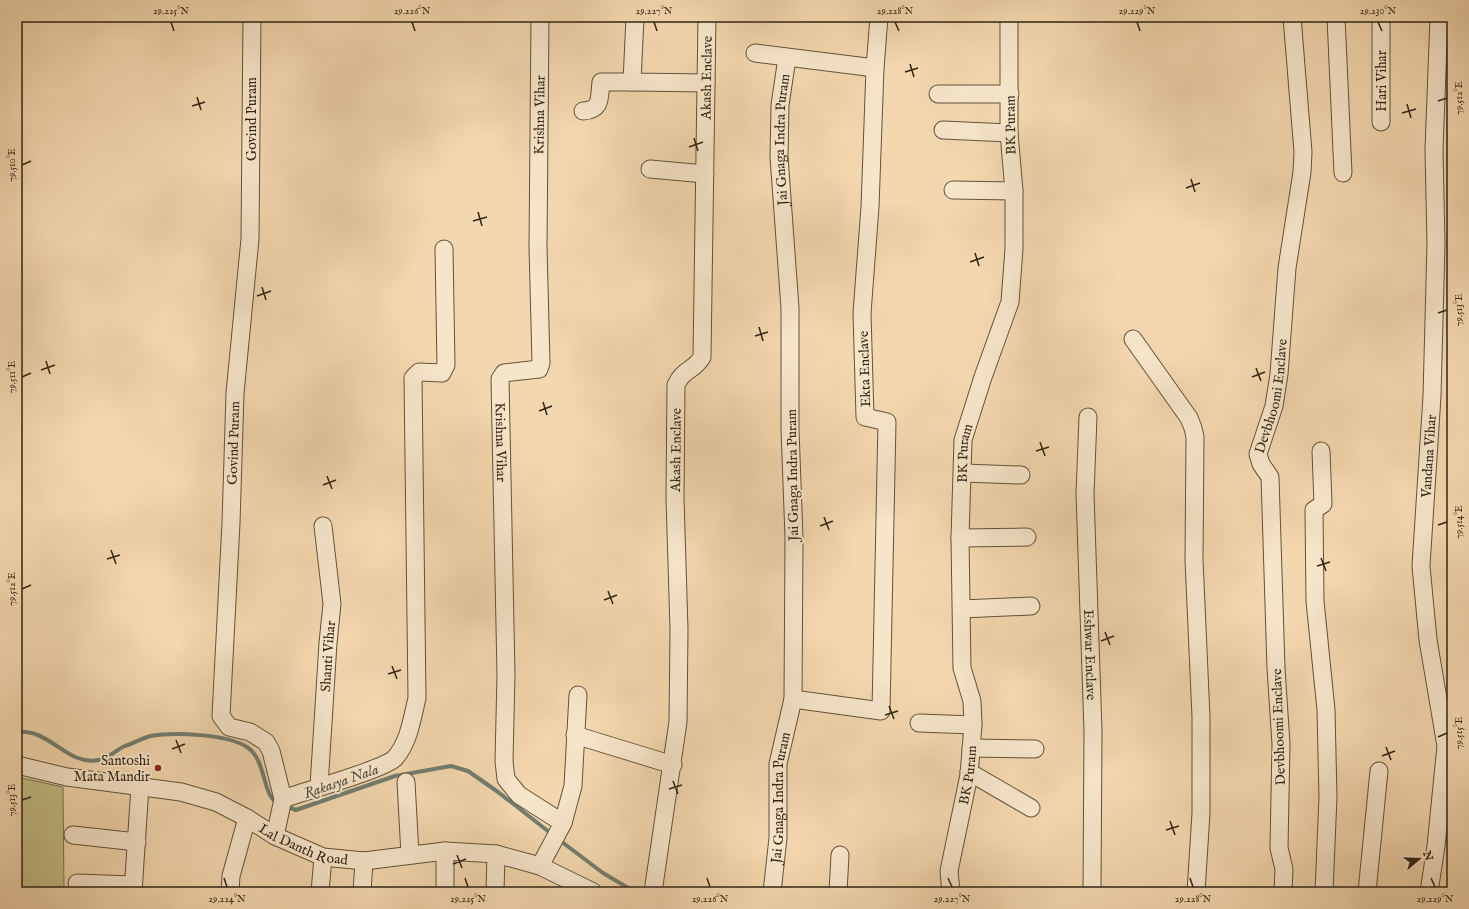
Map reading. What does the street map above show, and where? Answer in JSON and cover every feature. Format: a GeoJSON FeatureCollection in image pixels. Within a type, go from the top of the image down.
{"type":"FeatureCollection","features":[{"type":"Feature","properties":{"kind":"street","name":"Govind Puram"},"geometry":{"type":"LineString","coordinates":[[252,17],[250,239],[235,393],[231,522],[221,716],[224,723],[229,727],[250,732],[266,742],[271,751],[282,807],[275,836]]}},
{"type":"Feature","properties":{"kind":"street","name":"Krishna Vihar"},"geometry":{"type":"LineString","coordinates":[[540,17],[538,247],[541,363],[539,369],[504,373],[500,379],[506,675],[504,761],[506,779],[519,795],[559,831]]}},
{"type":"Feature","properties":{"kind":"street"},"geometry":{"type":"LineString","coordinates":[[632,82],[635,17]]}},
{"type":"Feature","properties":{"kind":"street","name":"Akash Enclave"},"geometry":{"type":"LineString","coordinates":[[653,892],[673,765],[678,722],[679,629],[675,498],[676,385],[680,376],[697,365],[702,357],[707,17]]}},
{"type":"Feature","properties":{"kind":"street","name":"Ekta Enclave"},"geometry":{"type":"LineString","coordinates":[[793,699],[881,711],[887,422],[865,417],[862,336],[864,276],[870,206],[874,68],[879,17]]}},
{"type":"Feature","properties":{"kind":"street","name":"BK Puram"},"geometry":{"type":"LineString","coordinates":[[951,892],[949,871],[969,772],[973,725],[972,701],[962,668],[960,538],[964,440],[983,377],[1010,302],[1014,249],[1014,191],[1009,133],[1009,17]]}},
{"type":"Feature","properties":{"kind":"street","name":"Devbhoomi Enclave"},"geometry":{"type":"LineString","coordinates":[[1283,892],[1284,869],[1279,848],[1281,744],[1276,668],[1270,477],[1261,464],[1258,454],[1274,406],[1287,268],[1302,172],[1302,152],[1292,17]]}},
{"type":"Feature","properties":{"kind":"street"},"geometry":{"type":"LineString","coordinates":[[1336,17],[1343,173]]}},
{"type":"Feature","properties":{"kind":"street","name":"Hari Vihar"},"geometry":{"type":"LineString","coordinates":[[1381,17],[1381,122]]}},
{"type":"Feature","properties":{"kind":"street","name":"Vandana Vihar"},"geometry":{"type":"LineString","coordinates":[[1429,892],[1436,846],[1446,746],[1428,640],[1422,566],[1432,396],[1436,244],[1434,150],[1439,17]]}},
{"type":"Feature","properties":{"kind":"street"},"geometry":{"type":"LineString","coordinates":[[755,53],[874,68]]}},
{"type":"Feature","properties":{"kind":"street","name":"Jai Gnaga Indra Puram"},"geometry":{"type":"LineString","coordinates":[[772,892],[778,838],[778,764],[793,699],[794,546],[790,429],[790,308],[779,157],[780,105],[787,58]]}},
{"type":"Feature","properties":{"kind":"street"},"geometry":{"type":"LineString","coordinates":[[583,111],[593,111],[597,107],[602,82],[706,83]]}},
{"type":"Feature","properties":{"kind":"street"},"geometry":{"type":"LineString","coordinates":[[938,94],[1010,94]]}},
{"type":"Feature","properties":{"kind":"street"},"geometry":{"type":"LineString","coordinates":[[943,130],[1009,133]]}},
{"type":"Feature","properties":{"kind":"street"},"geometry":{"type":"LineString","coordinates":[[650,169],[704,174]]}},
{"type":"Feature","properties":{"kind":"street"},"geometry":{"type":"LineString","coordinates":[[953,190],[1014,191]]}},
{"type":"Feature","properties":{"kind":"street"},"geometry":{"type":"LineString","coordinates":[[282,807],[319,786],[374,769],[394,759],[402,747],[410,729],[417,698],[413,378],[419,372],[442,372],[446,365],[444,249]]}},
{"type":"Feature","properties":{"kind":"street"},"geometry":{"type":"LineString","coordinates":[[1133,339],[1189,418],[1195,437],[1194,560],[1201,717],[1201,813],[1196,892]]}},
{"type":"Feature","properties":{"kind":"street","name":"Eshwar Enclave"},"geometry":{"type":"LineString","coordinates":[[1088,417],[1085,494],[1092,731],[1092,892]]}},
{"type":"Feature","properties":{"kind":"street"},"geometry":{"type":"LineString","coordinates":[[1321,451],[1323,504],[1314,510],[1315,601],[1326,710],[1328,797],[1324,892]]}},
{"type":"Feature","properties":{"kind":"street"},"geometry":{"type":"LineString","coordinates":[[962,473],[1021,474]]}},
{"type":"Feature","properties":{"kind":"street","name":"Shanti Vihar"},"geometry":{"type":"LineString","coordinates":[[319,786],[328,643],[332,604],[323,526]]}},
{"type":"Feature","properties":{"kind":"street"},"geometry":{"type":"LineString","coordinates":[[960,538],[1027,537]]}},
{"type":"Feature","properties":{"kind":"street"},"geometry":{"type":"LineString","coordinates":[[962,610],[1031,606]]}},
{"type":"Feature","properties":{"kind":"street"},"geometry":{"type":"LineString","coordinates":[[540,866],[559,831],[573,786],[578,695]]}},
{"type":"Feature","properties":{"kind":"street"},"geometry":{"type":"LineString","coordinates":[[919,723],[973,725]]}},
{"type":"Feature","properties":{"kind":"street"},"geometry":{"type":"LineString","coordinates":[[575,735],[673,765]]}},
{"type":"Feature","properties":{"kind":"street"},"geometry":{"type":"LineString","coordinates":[[971,748],[1035,749]]}},
{"type":"Feature","properties":{"kind":"street","name":"Lal Danth Road"},"geometry":{"type":"LineString","coordinates":[[17,766],[67,777],[181,792],[216,802],[247,818],[275,836],[323,857],[364,861],[410,854],[445,851],[496,854],[540,866],[593,892]]}},
{"type":"Feature","properties":{"kind":"street"},"geometry":{"type":"LineString","coordinates":[[1367,892],[1379,771]]}},
{"type":"Feature","properties":{"kind":"street"},"geometry":{"type":"LineString","coordinates":[[969,772],[1031,808]]}},
{"type":"Feature","properties":{"kind":"street"},"geometry":{"type":"LineString","coordinates":[[406,782],[410,854]]}},
{"type":"Feature","properties":{"kind":"street"},"geometry":{"type":"LineString","coordinates":[[77,883],[133,889],[140,786]]}},
{"type":"Feature","properties":{"kind":"street"},"geometry":{"type":"LineString","coordinates":[[230,892],[231,876],[247,818]]}},
{"type":"Feature","properties":{"kind":"street"},"geometry":{"type":"LineString","coordinates":[[73,835],[137,842]]}},
{"type":"Feature","properties":{"kind":"street"},"geometry":{"type":"LineString","coordinates":[[445,851],[445,892]]}},
{"type":"Feature","properties":{"kind":"street"},"geometry":{"type":"LineString","coordinates":[[495,892],[496,854]]}},
{"type":"Feature","properties":{"kind":"street"},"geometry":{"type":"LineString","coordinates":[[838,892],[840,855]]}},
{"type":"Feature","properties":{"kind":"street"},"geometry":{"type":"LineString","coordinates":[[320,892],[323,857]]}},
{"type":"Feature","properties":{"kind":"street"},"geometry":{"type":"LineString","coordinates":[[362,892],[364,861]]}},
{"type":"Feature","properties":{"kind":"shaded area"},"geometry":{"type":"Polygon","coordinates":[[[17,777],[63,787],[64,892],[17,892],[17,777]]]}},
{"type":"Feature","properties":{"kind":"waterway","name":"Rakasya Nala"},"geometry":{"type":"LineString","coordinates":[[17,731],[29,732],[43,737],[65,752],[89,761],[102,759],[122,747],[151,736],[186,734],[227,739],[247,747],[253,753],[258,760],[269,794],[278,803]]}},
{"type":"Feature","properties":{"kind":"waterway","name":"Rakasya Nala"},"geometry":{"type":"LineString","coordinates":[[285,806],[296,810],[395,776],[451,766],[468,771],[498,792],[553,835]]}},
{"type":"Feature","properties":{"kind":"waterway","name":"Rakasya Nala"},"geometry":{"type":"LineString","coordinates":[[558,839],[603,873],[635,892]]}},
{"type":"Feature","properties":{"kind":"place","name":"Santoshi Mata Mandir"},"geometry":{"type":"Point","coordinates":[158,768]}}]}
